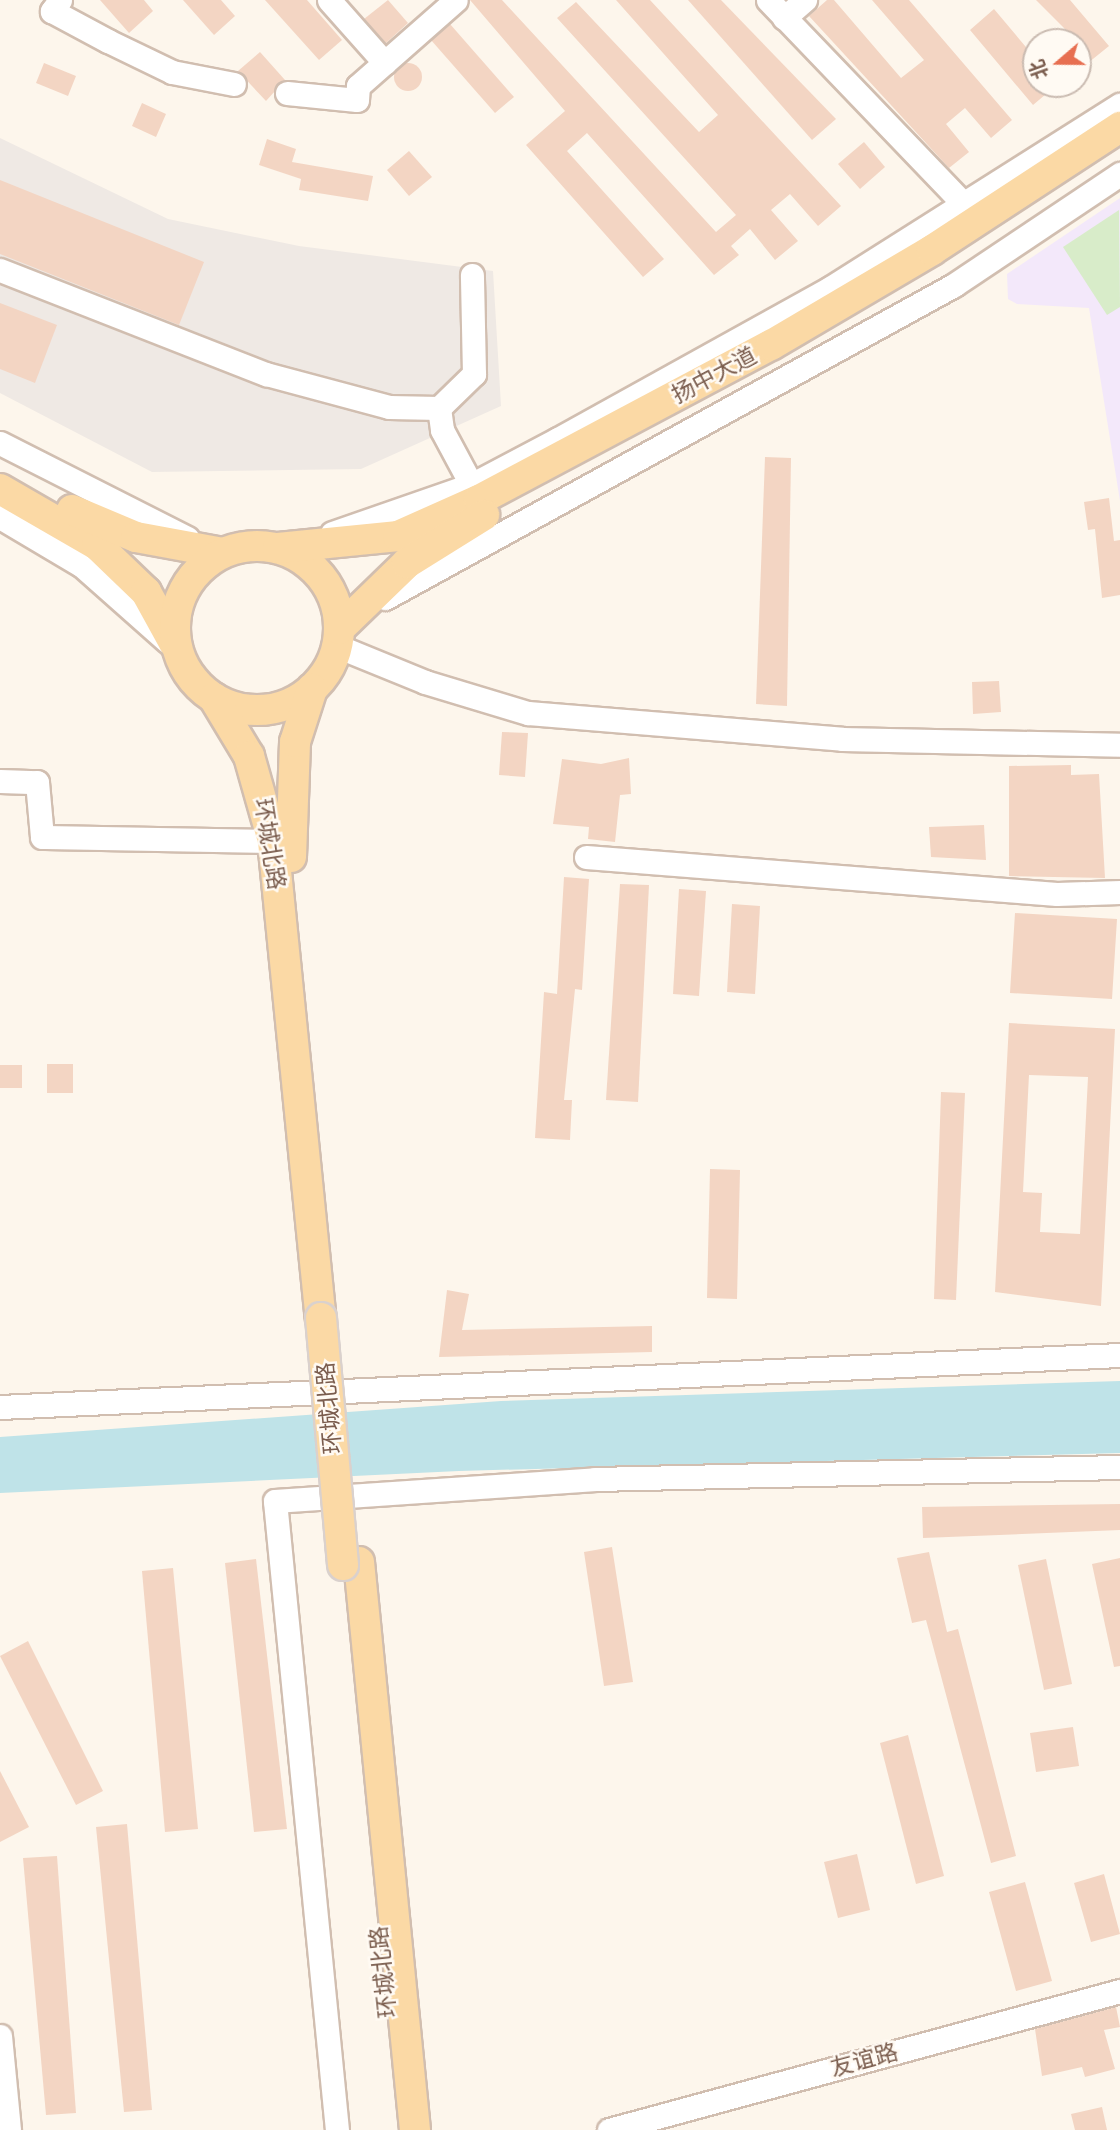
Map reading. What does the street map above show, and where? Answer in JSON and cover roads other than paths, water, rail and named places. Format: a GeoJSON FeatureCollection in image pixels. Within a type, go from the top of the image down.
{"type":"FeatureCollection","features":[{"type":"Feature","properties":{"kind":"main road","name":"扬中大道"},"geometry":{"type":"LineString","coordinates":[[278,548],[398,536],[475,493],[771,345],[972,213],[1120,127]]}},
{"type":"Feature","properties":{"kind":"main road","name":"扬中大道"},"geometry":{"type":"LineString","coordinates":[[338,637],[407,563],[488,513],[776,364],[943,267],[1120,148]]}},
{"type":"Feature","properties":{"kind":"main road"},"geometry":{"type":"LineString","coordinates":[[0,468],[97,524],[222,553],[278,548],[322,578],[338,637],[312,689],[264,710],[214,698],[185,669],[146,592],[97,545],[0,489]]}},
{"type":"Feature","properties":{"kind":"main road"},"geometry":{"type":"LineString","coordinates":[[177,650],[175,618],[185,587],[222,553]]}},
{"type":"Feature","properties":{"kind":"main road","name":"环城北路"},"geometry":{"type":"LineString","coordinates":[[312,689],[295,741],[289,842],[398,2130]]}},
{"type":"Feature","properties":{"kind":"main road","name":"环城北路"},"geometry":{"type":"LineString","coordinates":[[214,698],[249,756],[273,841],[328,1317]]}},
{"type":"Feature","properties":{"kind":"main road","name":"环城北路"},"geometry":{"type":"LineString","coordinates":[[351,1564],[415,2130]]}},
{"type":"Feature","properties":{"kind":"street"},"geometry":{"type":"LineString","coordinates":[[60,0],[52,11],[172,72],[234,84]]}},
{"type":"Feature","properties":{"kind":"street"},"geometry":{"type":"LineString","coordinates":[[329,0],[385,63]]}},
{"type":"Feature","properties":{"kind":"street"},"geometry":{"type":"LineString","coordinates":[[287,93],[357,100],[358,86],[456,0]]}},
{"type":"Feature","properties":{"kind":"street"},"geometry":{"type":"LineString","coordinates":[[768,0],[972,213],[1120,105]]}},
{"type":"Feature","properties":{"kind":"street"},"geometry":{"type":"LineString","coordinates":[[785,18],[805,0]]}},
{"type":"Feature","properties":{"kind":"street"},"geometry":{"type":"LineString","coordinates":[[1120,174],[954,285],[776,387],[418,576],[338,637],[425,682],[528,713],[842,739],[1120,745]]}},
{"type":"Feature","properties":{"kind":"street"},"geometry":{"type":"LineString","coordinates":[[0,270],[266,374],[389,407],[439,408],[474,374],[472,275]]}},
{"type":"Feature","properties":{"kind":"street"},"geometry":{"type":"LineString","coordinates":[[439,408],[442,430],[475,493]]}},
{"type":"Feature","properties":{"kind":"street"},"geometry":{"type":"LineString","coordinates":[[0,443],[135,516],[222,553]]}},
{"type":"Feature","properties":{"kind":"street"},"geometry":{"type":"LineString","coordinates":[[0,517],[80,565],[177,650]]}},
{"type":"Feature","properties":{"kind":"street"},"geometry":{"type":"LineString","coordinates":[[0,781],[37,782],[42,837],[273,841]]}},
{"type":"Feature","properties":{"kind":"street"},"geometry":{"type":"LineString","coordinates":[[586,857],[1057,894],[1120,892]]}},
{"type":"Feature","properties":{"kind":"street"},"geometry":{"type":"LineString","coordinates":[[0,1407],[1120,1355]]}},
{"type":"Feature","properties":{"kind":"street"},"geometry":{"type":"LineString","coordinates":[[337,2130],[275,1501],[595,1479],[1120,1467]]}},
{"type":"Feature","properties":{"kind":"street","name":"友谊路"},"geometry":{"type":"LineString","coordinates":[[608,2130],[634,2127],[1120,1991]]}},
{"type":"Feature","properties":{"kind":"street"},"geometry":{"type":"LineString","coordinates":[[0,2036],[9,2130]]}},
{"type":"Feature","properties":{"kind":"water"},"geometry":{"type":"Polygon","coordinates":[[[1120,1381],[1120,1453],[459,1471],[0,1493],[0,1437],[501,1401],[1120,1381]]]}}]}
